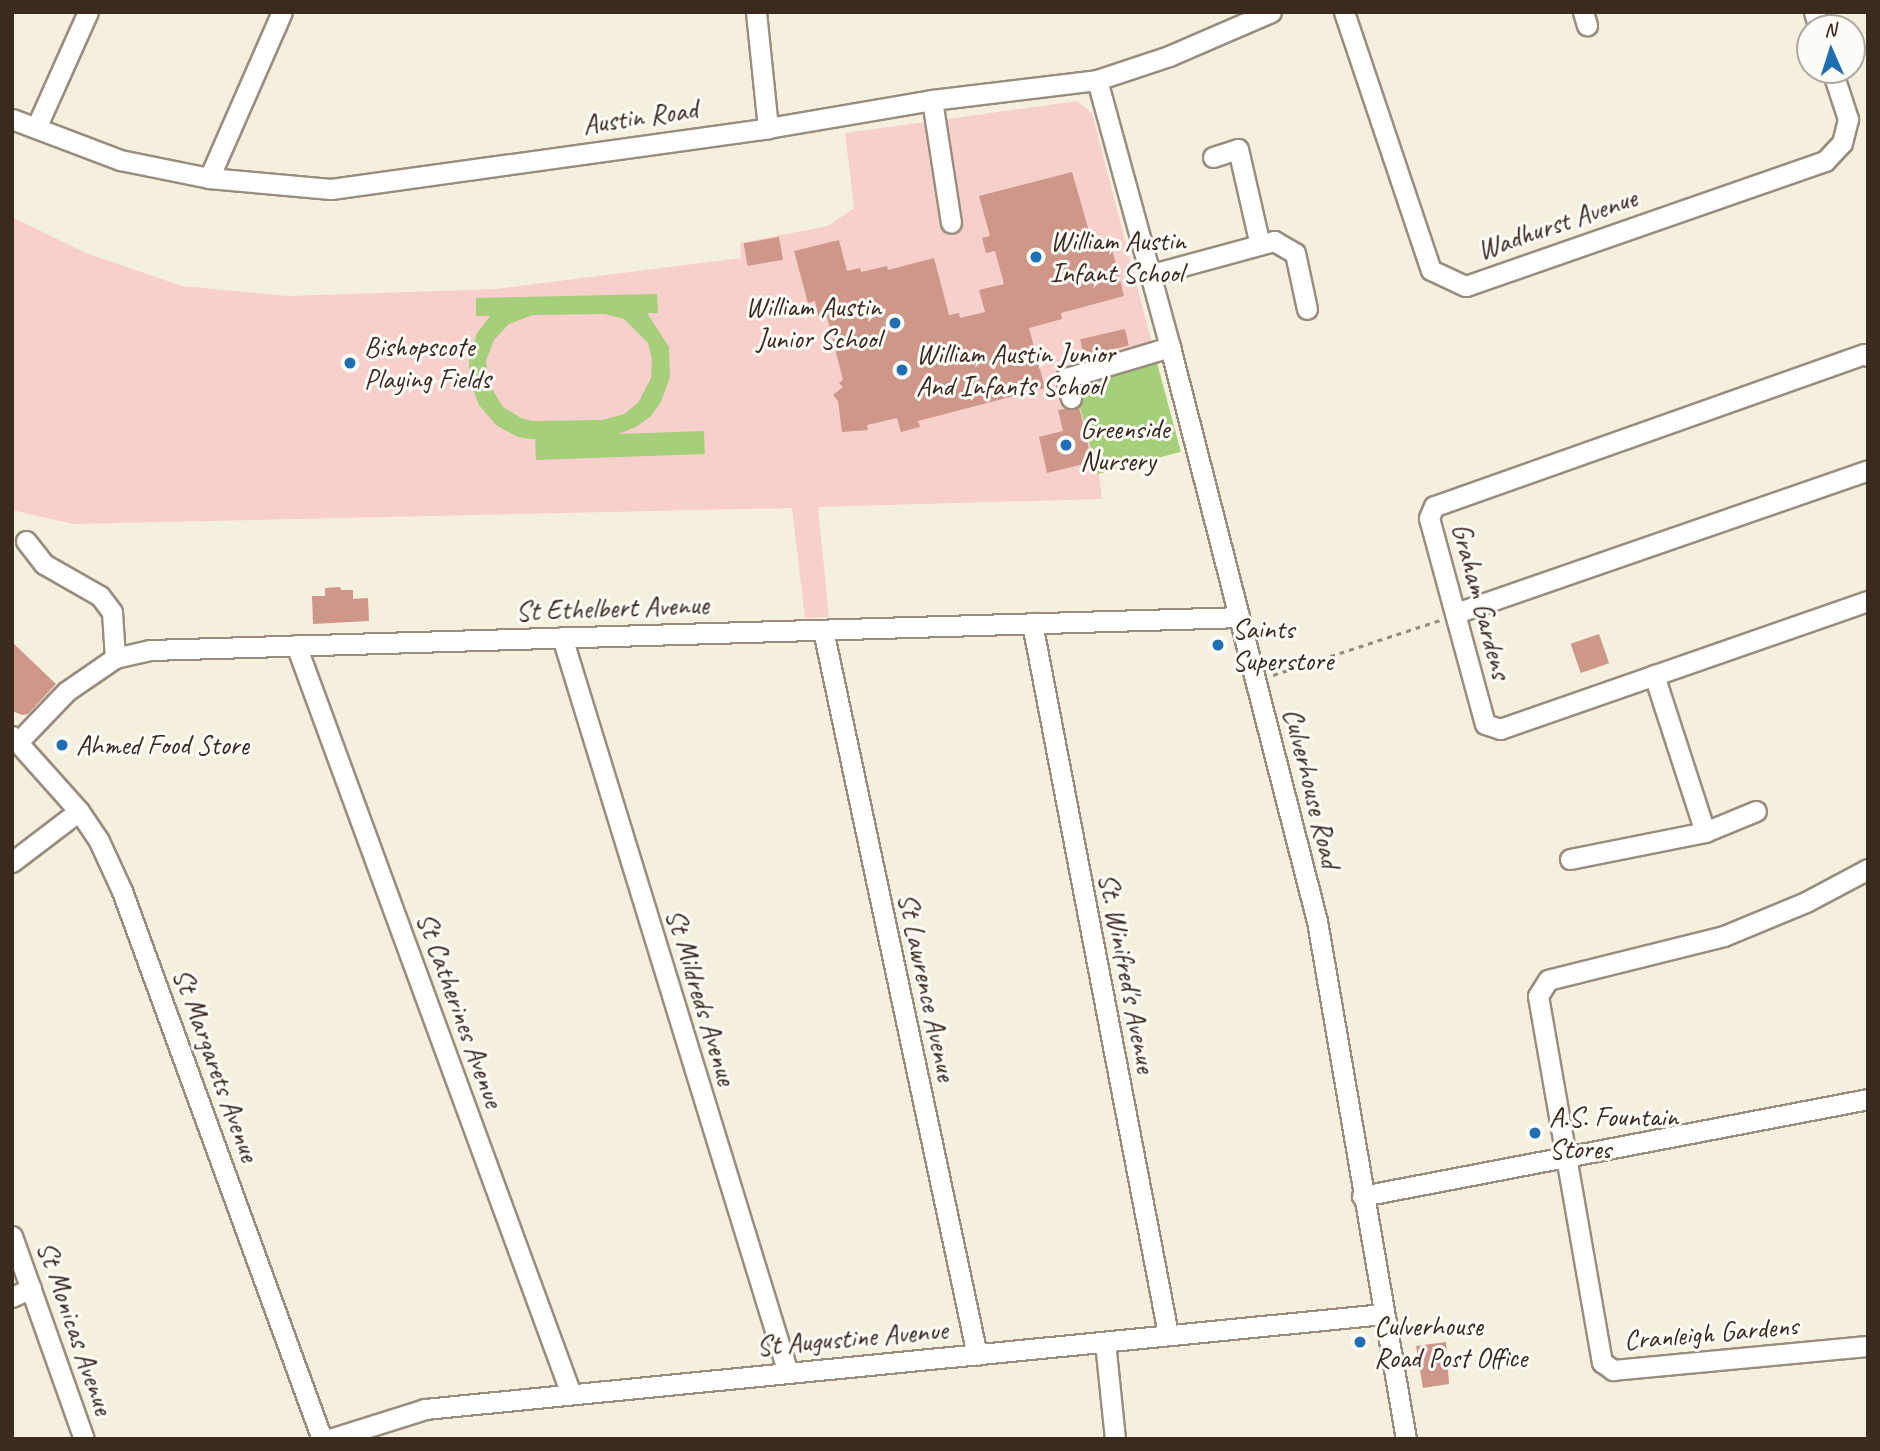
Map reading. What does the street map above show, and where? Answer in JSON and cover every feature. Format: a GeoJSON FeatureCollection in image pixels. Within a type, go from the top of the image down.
{"type":"FeatureCollection","features":[{"type":"Feature","properties":{"kind":"street"},"geometry":{"type":"LineString","coordinates":[[36,128],[88,12]]}},
{"type":"Feature","properties":{"kind":"street"},"geometry":{"type":"LineString","coordinates":[[209,178],[282,12]]}},
{"type":"Feature","properties":{"kind":"street"},"geometry":{"type":"LineString","coordinates":[[756,12],[768,128]]}},
{"type":"Feature","properties":{"kind":"street","name":"Austin Road"},"geometry":{"type":"LineString","coordinates":[[12,119],[120,160],[209,178],[331,189],[768,128],[932,100],[1097,80],[1169,56],[1271,12]]}},
{"type":"Feature","properties":{"kind":"street","name":"Wadhurst Avenue"},"geometry":{"type":"LineString","coordinates":[[1343,12],[1431,270],[1466,286],[1825,161],[1842,143],[1848,119],[1837,84]]}},
{"type":"Feature","properties":{"kind":"street","name":"Culverhouse Road"},"geometry":{"type":"LineString","coordinates":[[1097,80],[1170,346],[1317,921],[1362,1196],[1406,1439]]}},
{"type":"Feature","properties":{"kind":"street"},"geometry":{"type":"LineString","coordinates":[[932,100],[951,223]]}},
{"type":"Feature","properties":{"kind":"street"},"geometry":{"type":"LineString","coordinates":[[1213,157],[1238,149],[1261,245]]}},
{"type":"Feature","properties":{"kind":"street"},"geometry":{"type":"LineString","coordinates":[[1149,275],[1274,241],[1295,253],[1307,309]]}},
{"type":"Feature","properties":{"kind":"street"},"geometry":{"type":"LineString","coordinates":[[1071,398],[1066,378],[1170,346]]}},
{"type":"Feature","properties":{"kind":"street","name":"Graham Gardens"},"geometry":{"type":"LineString","coordinates":[[1868,356],[1864,354],[1434,506],[1429,518],[1485,724],[1500,729],[1868,601]]}},
{"type":"Feature","properties":{"kind":"street"},"geometry":{"type":"LineString","coordinates":[[1456,613],[1868,470]]}},
{"type":"Feature","properties":{"kind":"street"},"geometry":{"type":"LineString","coordinates":[[26,541],[44,564],[100,596],[111,612],[115,658]]}},
{"type":"Feature","properties":{"kind":"street","name":"St Ethelbert Avenue"},"geometry":{"type":"LineString","coordinates":[[16,738],[67,691],[115,658],[150,649],[1240,618]]}},
{"type":"Feature","properties":{"kind":"street","name":"St. Winifred's Avenue"},"geometry":{"type":"LineString","coordinates":[[1032,623],[1168,1334]]}},
{"type":"Feature","properties":{"kind":"street","name":"St Lawrence Avenue"},"geometry":{"type":"LineString","coordinates":[[823,630],[977,1355]]}},
{"type":"Feature","properties":{"kind":"street","name":"St Mildreds Avenue"},"geometry":{"type":"LineString","coordinates":[[562,637],[788,1373]]}},
{"type":"Feature","properties":{"kind":"street","name":"St Catherines Avenue"},"geometry":{"type":"LineString","coordinates":[[296,645],[571,1394]]}},
{"type":"Feature","properties":{"kind":"street"},"geometry":{"type":"LineString","coordinates":[[1654,675],[1705,832]]}},
{"type":"Feature","properties":{"kind":"street","name":"St Margarets Avenue"},"geometry":{"type":"LineString","coordinates":[[16,738],[79,811],[99,841],[122,891],[322,1439]]}},
{"type":"Feature","properties":{"kind":"street"},"geometry":{"type":"LineString","coordinates":[[12,862],[79,811]]}},
{"type":"Feature","properties":{"kind":"street"},"geometry":{"type":"LineString","coordinates":[[1570,859],[1705,832],[1756,811]]}},
{"type":"Feature","properties":{"kind":"street","name":"Cranleigh Gardens"},"geometry":{"type":"LineString","coordinates":[[1868,869],[1806,902],[1724,936],[1548,980],[1538,996],[1602,1362],[1613,1370],[1868,1346]]}},
{"type":"Feature","properties":{"kind":"street"},"geometry":{"type":"LineString","coordinates":[[1362,1196],[1868,1099]]}},
{"type":"Feature","properties":{"kind":"street","name":"St Monicas Avenue"},"geometry":{"type":"LineString","coordinates":[[12,1236],[84,1439]]}},
{"type":"Feature","properties":{"kind":"street"},"geometry":{"type":"LineString","coordinates":[[12,1297],[31,1288]]}},
{"type":"Feature","properties":{"kind":"street","name":"St Augustine Avenue"},"geometry":{"type":"LineString","coordinates":[[330,1439],[425,1409],[1384,1314]]}},
{"type":"Feature","properties":{"kind":"street"},"geometry":{"type":"LineString","coordinates":[[1105,1342],[1115,1439]]}},
{"type":"Feature","properties":{"kind":"path"},"geometry":{"type":"LineString","coordinates":[[1257,680],[1456,613]]}},
{"type":"Feature","properties":{"kind":"shaded area"},"geometry":{"type":"Polygon","coordinates":[[[1077,101],[1092,113],[1156,359],[1073,381],[1099,475],[1102,499],[818,507],[829,617],[805,618],[792,508],[73,524],[12,510],[12,217],[86,253],[182,286],[288,296],[496,289],[741,258],[740,243],[828,226],[854,208],[845,133],[1077,101]]]}},
{"type":"Feature","properties":{"kind":"green space"},"geometry":{"type":"Polygon","coordinates":[[[657,294],[658,313],[647,313],[669,347],[670,377],[661,402],[651,416],[636,427],[611,437],[530,439],[518,437],[496,425],[479,405],[469,379],[469,361],[477,333],[490,316],[476,316],[476,298],[657,294]],[[605,314],[533,315],[509,324],[494,340],[486,361],[489,384],[503,407],[532,421],[603,420],[624,414],[638,403],[651,378],[652,359],[648,343],[624,319],[605,314]]]}},
{"type":"Feature","properties":{"kind":"green space"},"geometry":{"type":"Polygon","coordinates":[[[1156,359],[1181,452],[1098,474],[1073,381],[1156,359]]]}},
{"type":"Feature","properties":{"kind":"green space"},"geometry":{"type":"Polygon","coordinates":[[[704,431],[705,454],[536,460],[535,437],[704,431]]]}},
{"type":"Feature","properties":{"kind":"building"},"geometry":{"type":"Polygon","coordinates":[[[1072,172],[1093,245],[1110,241],[1124,296],[1061,313],[1062,319],[1029,328],[1045,388],[918,421],[920,427],[901,432],[897,418],[867,425],[868,430],[842,432],[838,401],[833,395],[843,387],[839,383],[843,380],[827,317],[819,319],[815,301],[808,303],[794,251],[839,240],[847,271],[860,268],[861,272],[887,266],[888,270],[934,258],[949,315],[959,313],[960,318],[985,312],[979,290],[1004,284],[995,251],[986,253],[982,238],[990,236],[979,196],[1072,172]]]}},
{"type":"Feature","properties":{"kind":"building"},"geometry":{"type":"Polygon","coordinates":[[[779,237],[783,260],[748,266],[744,243],[779,237]]]}},
{"type":"Feature","properties":{"kind":"building"},"geometry":{"type":"Polygon","coordinates":[[[1125,329],[1129,346],[1084,356],[1080,339],[1125,329]]]}},
{"type":"Feature","properties":{"kind":"building"},"geometry":{"type":"Polygon","coordinates":[[[1079,407],[1092,462],[1047,473],[1039,437],[1063,431],[1058,410],[1079,407]]]}},
{"type":"Feature","properties":{"kind":"building"},"geometry":{"type":"Polygon","coordinates":[[[340,587],[341,590],[353,590],[353,599],[368,598],[369,621],[313,624],[312,596],[325,596],[325,588],[340,587]]]}},
{"type":"Feature","properties":{"kind":"building"},"geometry":{"type":"Polygon","coordinates":[[[1599,634],[1609,663],[1581,673],[1571,644],[1599,634]]]}},
{"type":"Feature","properties":{"kind":"building"},"geometry":{"type":"Polygon","coordinates":[[[12,642],[56,684],[28,714],[12,711],[12,642]]]}},
{"type":"Feature","properties":{"kind":"building"},"geometry":{"type":"Polygon","coordinates":[[[1446,1342],[1449,1384],[1423,1388],[1416,1346],[1446,1342]]]}},
{"type":"Feature","properties":{"kind":"place","name":"William Austin Infant School"},"geometry":{"type":"Point","coordinates":[1036,257]}},
{"type":"Feature","properties":{"kind":"place","name":"William Austin Junior School"},"geometry":{"type":"Point","coordinates":[895,323]}},
{"type":"Feature","properties":{"kind":"place","name":"Bishopscote Playing Fields"},"geometry":{"type":"Point","coordinates":[350,363]}},
{"type":"Feature","properties":{"kind":"place","name":"William Austin Junior And Infants School"},"geometry":{"type":"Point","coordinates":[902,370]}},
{"type":"Feature","properties":{"kind":"place","name":"Greenside Nursery"},"geometry":{"type":"Point","coordinates":[1066,445]}},
{"type":"Feature","properties":{"kind":"place","name":"Saints Superstore"},"geometry":{"type":"Point","coordinates":[1218,645]}},
{"type":"Feature","properties":{"kind":"place","name":"Ahmed Food Store"},"geometry":{"type":"Point","coordinates":[62,745]}},
{"type":"Feature","properties":{"kind":"place","name":"A.S. Fountain Stores"},"geometry":{"type":"Point","coordinates":[1535,1133]}},
{"type":"Feature","properties":{"kind":"place","name":"Culverhouse Road Post Office"},"geometry":{"type":"Point","coordinates":[1360,1342]}}]}
